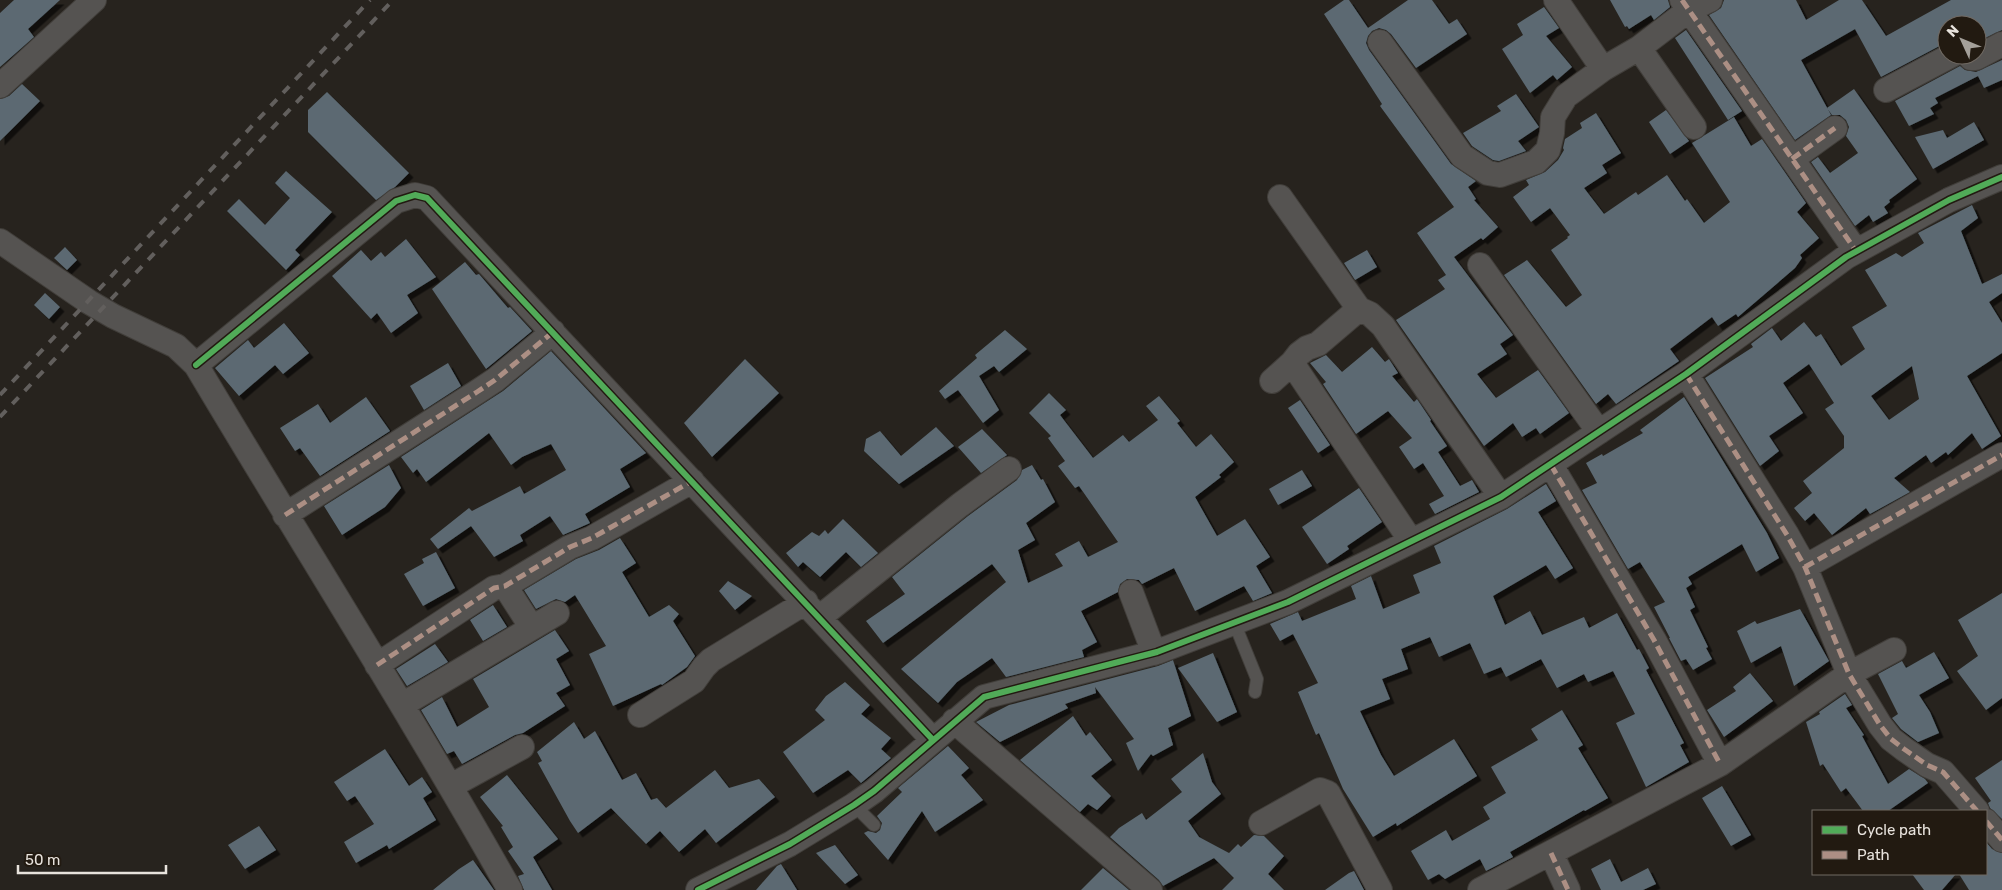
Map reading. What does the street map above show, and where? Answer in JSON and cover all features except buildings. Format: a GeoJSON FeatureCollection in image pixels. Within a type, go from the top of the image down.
{"type":"FeatureCollection","features":[{"type":"Feature","properties":{"kind":"street"},"geometry":{"type":"LineString","coordinates":[[0,86],[94,0]]}},
{"type":"Feature","properties":{"kind":"street"},"geometry":{"type":"LineString","coordinates":[[1556,0],[1603,69]]}},
{"type":"Feature","properties":{"kind":"street"},"geometry":{"type":"LineString","coordinates":[[1380,42],[1462,156],[1488,173],[1500,175],[1536,162],[1548,150],[1553,116],[1566,96],[1603,69],[1639,48],[1685,5],[1710,0]]}},
{"type":"Feature","properties":{"kind":"street"},"geometry":{"type":"LineString","coordinates":[[1685,5],[1856,251]]}},
{"type":"Feature","properties":{"kind":"street"},"geometry":{"type":"LineString","coordinates":[[1987,52],[2002,44]]}},
{"type":"Feature","properties":{"kind":"street"},"geometry":{"type":"LineString","coordinates":[[1639,48],[1694,127]]}},
{"type":"Feature","properties":{"kind":"street"},"geometry":{"type":"LineString","coordinates":[[1886,90],[1937,63]]}},
{"type":"Feature","properties":{"kind":"street"},"geometry":{"type":"LineString","coordinates":[[1792,160],[1835,128]]}},
{"type":"Feature","properties":{"kind":"street"},"geometry":{"type":"LineString","coordinates":[[706,889],[790,844],[854,805],[874,791],[954,721],[984,698],[1154,653],[1288,602],[1501,497],[1686,374],[1856,251],[1949,200],[2002,177]]}},
{"type":"Feature","properties":{"kind":"street"},"geometry":{"type":"LineString","coordinates":[[196,365],[396,200],[415,195],[427,198],[933,740]]}},
{"type":"Feature","properties":{"kind":"street"},"geometry":{"type":"LineString","coordinates":[[1280,197],[1359,309],[1370,314],[1383,326],[1501,497]]}},
{"type":"Feature","properties":{"kind":"street"},"geometry":{"type":"LineString","coordinates":[[0,240],[83,298],[122,320],[176,346],[196,365],[452,786],[510,890]]}},
{"type":"Feature","properties":{"kind":"street"},"geometry":{"type":"LineString","coordinates":[[1480,265],[1599,432]]}},
{"type":"Feature","properties":{"kind":"street"},"geometry":{"type":"LineString","coordinates":[[1272,381],[1299,354],[1307,348],[1318,344],[1359,309]]}},
{"type":"Feature","properties":{"kind":"street"},"geometry":{"type":"LineString","coordinates":[[285,514],[477,392],[553,332]]}},
{"type":"Feature","properties":{"kind":"street"},"geometry":{"type":"LineString","coordinates":[[1292,363],[1411,542]]}},
{"type":"Feature","properties":{"kind":"street"},"geometry":{"type":"LineString","coordinates":[[1686,374],[1805,567],[1849,674],[1880,725],[1891,739],[1927,765],[1943,772],[1976,810]]}},
{"type":"Feature","properties":{"kind":"street"},"geometry":{"type":"LineString","coordinates":[[1805,567],[2002,455]]}},
{"type":"Feature","properties":{"kind":"street"},"geometry":{"type":"LineString","coordinates":[[1552,464],[1654,640],[1720,764]]}},
{"type":"Feature","properties":{"kind":"street"},"geometry":{"type":"LineString","coordinates":[[640,715],[694,681],[711,660],[813,610],[1009,469]]}},
{"type":"Feature","properties":{"kind":"street"},"geometry":{"type":"LineString","coordinates":[[377,665],[494,588],[505,586],[570,547],[592,538],[692,481]]}},
{"type":"Feature","properties":{"kind":"street"},"geometry":{"type":"LineString","coordinates":[[505,586],[532,628]]}},
{"type":"Feature","properties":{"kind":"street"},"geometry":{"type":"LineString","coordinates":[[1131,592],[1154,653]]}},
{"type":"Feature","properties":{"kind":"street"},"geometry":{"type":"LineString","coordinates":[[402,705],[557,613]]}},
{"type":"Feature","properties":{"kind":"street"},"geometry":{"type":"LineString","coordinates":[[1480,890],[1720,764],[1849,674],[1894,650]]}},
{"type":"Feature","properties":{"kind":"street"},"geometry":{"type":"LineString","coordinates":[[954,721],[1150,890]]}},
{"type":"Feature","properties":{"kind":"street"},"geometry":{"type":"LineString","coordinates":[[452,786],[522,747]]}},
{"type":"Feature","properties":{"kind":"street"},"geometry":{"type":"LineString","coordinates":[[1261,823],[1320,790],[1328,793],[1380,890]]}},
{"type":"Feature","properties":{"kind":"street"},"geometry":{"type":"LineString","coordinates":[[1987,822],[2002,840]]}},
{"type":"Feature","properties":{"kind":"street"},"geometry":{"type":"LineString","coordinates":[[1551,853],[1568,890]]}},
{"type":"Feature","properties":{"kind":"lane"},"geometry":{"type":"LineString","coordinates":[[1234,622],[1257,679],[1255,692]]}},
{"type":"Feature","properties":{"kind":"lane"},"geometry":{"type":"LineString","coordinates":[[854,805],[874,825]]}},
{"type":"Feature","properties":{"kind":"railway"},"geometry":{"type":"LineString","coordinates":[[0,395],[370,0]]}},
{"type":"Feature","properties":{"kind":"railway"},"geometry":{"type":"LineString","coordinates":[[0,417],[393,0]]}},
{"type":"Feature","properties":{"kind":"marked path"},"geometry":{"type":"LineString","coordinates":[[1682,0],[1856,251]]}},
{"type":"Feature","properties":{"kind":"marked path"},"geometry":{"type":"LineString","coordinates":[[1792,159],[1835,128]]}},
{"type":"Feature","properties":{"kind":"marked path"},"geometry":{"type":"LineString","coordinates":[[285,515],[495,380],[553,332]]}},
{"type":"Feature","properties":{"kind":"marked path"},"geometry":{"type":"LineString","coordinates":[[1686,374],[1805,567],[1849,674],[1880,725],[1891,739],[1904,749],[1927,765],[1943,772],[1976,810]]}},
{"type":"Feature","properties":{"kind":"marked path"},"geometry":{"type":"LineString","coordinates":[[1805,567],[2002,455]]}},
{"type":"Feature","properties":{"kind":"marked path"},"geometry":{"type":"LineString","coordinates":[[1551,465],[1654,640],[1720,764]]}},
{"type":"Feature","properties":{"kind":"marked path"},"geometry":{"type":"LineString","coordinates":[[377,665],[494,588],[505,586],[570,547],[592,538],[692,481]]}},
{"type":"Feature","properties":{"kind":"marked path"},"geometry":{"type":"LineString","coordinates":[[1987,822],[2002,840]]}},
{"type":"Feature","properties":{"kind":"marked path"},"geometry":{"type":"LineString","coordinates":[[1551,853],[1568,890]]}},
{"type":"Feature","properties":{"kind":"cycle path"},"geometry":{"type":"LineString","coordinates":[[698,890],[790,844],[854,805],[874,791],[984,697],[1157,652],[1288,602],[1501,497],[1686,374],[1846,257],[1949,200],[2002,177]]}},
{"type":"Feature","properties":{"kind":"cycle path"},"geometry":{"type":"LineString","coordinates":[[196,365],[396,201],[415,195],[427,198],[933,740]]}}]}
